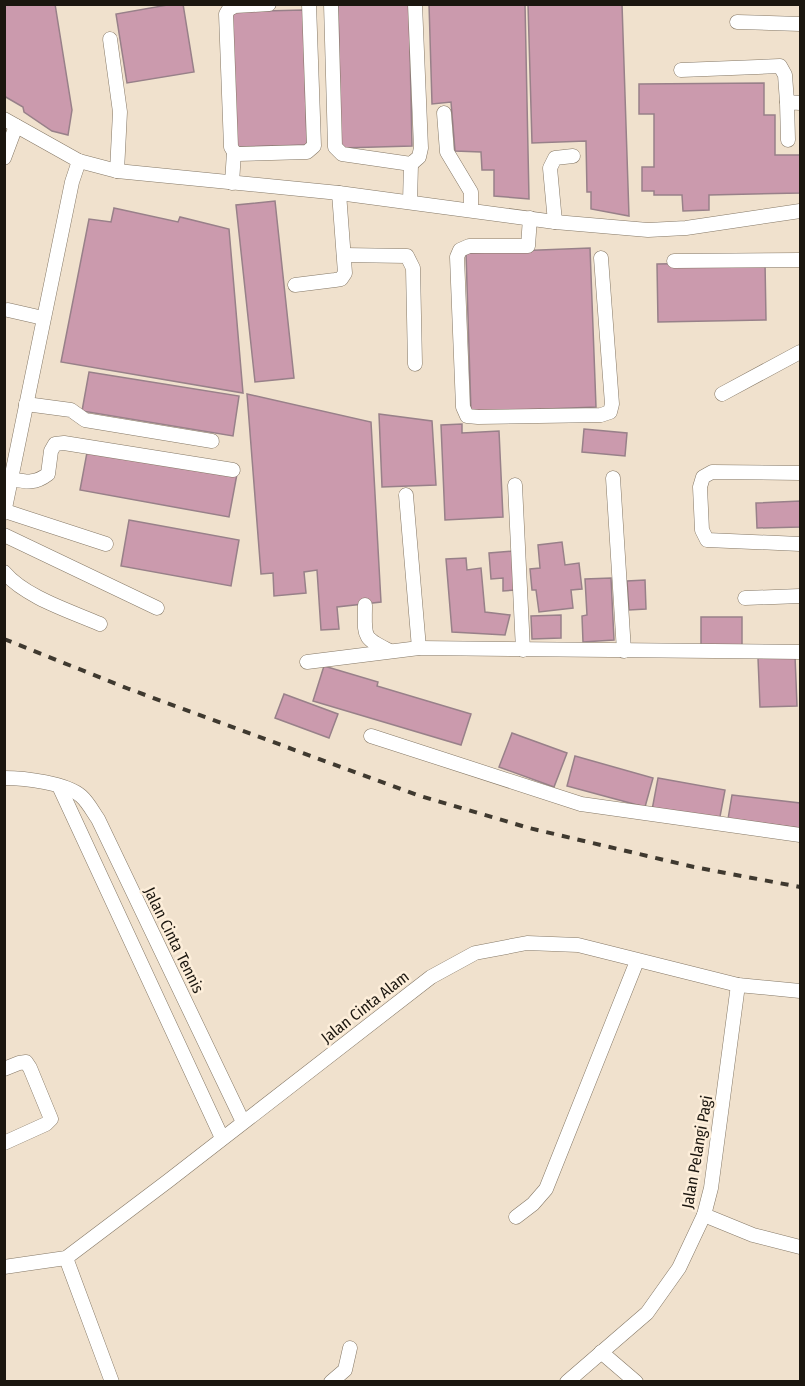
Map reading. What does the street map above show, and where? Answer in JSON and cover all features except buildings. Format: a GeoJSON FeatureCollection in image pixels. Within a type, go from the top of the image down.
{"type":"FeatureCollection","features":[{"type":"Feature","properties":{"kind":"street"},"geometry":{"type":"LineString","coordinates":[[232,183],[234,152],[231,147],[226,14],[235,6],[269,4]]}},
{"type":"Feature","properties":{"kind":"street"},"geometry":{"type":"LineString","coordinates":[[234,152],[238,154],[307,152],[314,146],[309,4]]}},
{"type":"Feature","properties":{"kind":"street"},"geometry":{"type":"LineString","coordinates":[[331,4],[336,147],[342,154],[411,164]]}},
{"type":"Feature","properties":{"kind":"street"},"geometry":{"type":"LineString","coordinates":[[410,202],[411,164],[419,157],[421,148],[415,4]]}},
{"type":"Feature","properties":{"kind":"street"},"geometry":{"type":"LineString","coordinates":[[737,22],[801,24]]}},
{"type":"Feature","properties":{"kind":"street"},"geometry":{"type":"LineString","coordinates":[[110,39],[120,112],[117,171]]}},
{"type":"Feature","properties":{"kind":"street"},"geometry":{"type":"LineString","coordinates":[[681,70],[780,66],[794,103],[788,140]]}},
{"type":"Feature","properties":{"kind":"street"},"geometry":{"type":"LineString","coordinates":[[444,113],[447,152],[471,192],[471,210]]}},
{"type":"Feature","properties":{"kind":"street"},"geometry":{"type":"LineString","coordinates":[[4,158],[10,123],[79,161],[117,171],[339,193],[555,222],[648,230],[686,228],[801,211]]}},
{"type":"Feature","properties":{"kind":"street"},"geometry":{"type":"LineString","coordinates":[[555,222],[550,168],[555,158],[573,156]]}},
{"type":"Feature","properties":{"kind":"street"},"geometry":{"type":"LineString","coordinates":[[79,161],[72,182],[26,404],[11,446],[12,479],[5,512],[106,544]]}},
{"type":"Feature","properties":{"kind":"street"},"geometry":{"type":"LineString","coordinates":[[295,285],[341,279],[345,273],[339,193]]}},
{"type":"Feature","properties":{"kind":"street"},"geometry":{"type":"LineString","coordinates":[[530,218],[528,246],[469,246],[460,250],[457,257],[463,407],[467,416],[601,415],[610,411],[612,404],[601,258]]}},
{"type":"Feature","properties":{"kind":"street"},"geometry":{"type":"LineString","coordinates":[[344,255],[407,256],[411,261],[415,364]]}},
{"type":"Feature","properties":{"kind":"street"},"geometry":{"type":"LineString","coordinates":[[674,261],[801,260]]}},
{"type":"Feature","properties":{"kind":"street"},"geometry":{"type":"LineString","coordinates":[[8,310],[43,318]]}},
{"type":"Feature","properties":{"kind":"street"},"geometry":{"type":"LineString","coordinates":[[722,394],[801,352]]}},
{"type":"Feature","properties":{"kind":"street"},"geometry":{"type":"LineString","coordinates":[[26,404],[71,410],[85,420],[212,441]]}},
{"type":"Feature","properties":{"kind":"street"},"geometry":{"type":"LineString","coordinates":[[12,479],[38,482],[48,474],[51,451],[55,444],[64,443],[233,470]]}},
{"type":"Feature","properties":{"kind":"street"},"geometry":{"type":"LineString","coordinates":[[801,473],[712,472],[703,477],[700,487],[702,530],[707,540],[801,544]]}},
{"type":"Feature","properties":{"kind":"street"},"geometry":{"type":"LineString","coordinates":[[613,478],[624,651]]}},
{"type":"Feature","properties":{"kind":"street"},"geometry":{"type":"LineString","coordinates":[[515,485],[523,650]]}},
{"type":"Feature","properties":{"kind":"street"},"geometry":{"type":"LineString","coordinates":[[406,495],[419,648]]}},
{"type":"Feature","properties":{"kind":"street"},"geometry":{"type":"LineString","coordinates":[[4,535],[157,608]]}},
{"type":"Feature","properties":{"kind":"street"},"geometry":{"type":"LineString","coordinates":[[4,572],[12,581],[46,600],[100,624]]}},
{"type":"Feature","properties":{"kind":"street"},"geometry":{"type":"LineString","coordinates":[[745,598],[801,596]]}},
{"type":"Feature","properties":{"kind":"street"},"geometry":{"type":"LineString","coordinates":[[365,605],[367,638],[390,651]]}},
{"type":"Feature","properties":{"kind":"street"},"geometry":{"type":"LineString","coordinates":[[307,662],[419,648],[801,652]]}},
{"type":"Feature","properties":{"kind":"street"},"geometry":{"type":"LineString","coordinates":[[371,736],[580,804],[801,835]]}},
{"type":"Feature","properties":{"kind":"street","name":"Jalan Cinta Tennis"},"geometry":{"type":"LineString","coordinates":[[4,778],[72,789],[84,798],[98,819],[243,1122]]}},
{"type":"Feature","properties":{"kind":"street"},"geometry":{"type":"LineString","coordinates":[[59,786],[222,1138]]}},
{"type":"Feature","properties":{"kind":"street"},"geometry":{"type":"LineString","coordinates":[[79,828],[98,819]]}},
{"type":"Feature","properties":{"kind":"street","name":"Jalan Cinta Alam"},"geometry":{"type":"LineString","coordinates":[[4,1267],[66,1258],[431,977],[475,953],[527,943],[578,945],[738,985],[801,991]]}},
{"type":"Feature","properties":{"kind":"street"},"geometry":{"type":"LineString","coordinates":[[516,1217],[533,1204],[546,1189],[637,961]]}},
{"type":"Feature","properties":{"kind":"street","name":"Jalan Pelangi Pagi"},"geometry":{"type":"LineString","coordinates":[[567,1382],[647,1313],[679,1268],[704,1215],[711,1188],[738,985]]}},
{"type":"Feature","properties":{"kind":"street"},"geometry":{"type":"LineString","coordinates":[[4,1069],[26,1062],[51,1119],[46,1125],[4,1143]]}},
{"type":"Feature","properties":{"kind":"street"},"geometry":{"type":"LineString","coordinates":[[704,1215],[753,1235],[801,1247]]}},
{"type":"Feature","properties":{"kind":"street"},"geometry":{"type":"LineString","coordinates":[[66,1258],[112,1382]]}},
{"type":"Feature","properties":{"kind":"street"},"geometry":{"type":"LineString","coordinates":[[331,1382],[345,1370],[350,1348]]}},
{"type":"Feature","properties":{"kind":"street"},"geometry":{"type":"LineString","coordinates":[[601,1352],[636,1382]]}},
{"type":"Feature","properties":{"kind":"railway"},"geometry":{"type":"LineString","coordinates":[[4,639],[129,689],[417,795],[529,828],[694,867],[800,887]]}}]}
